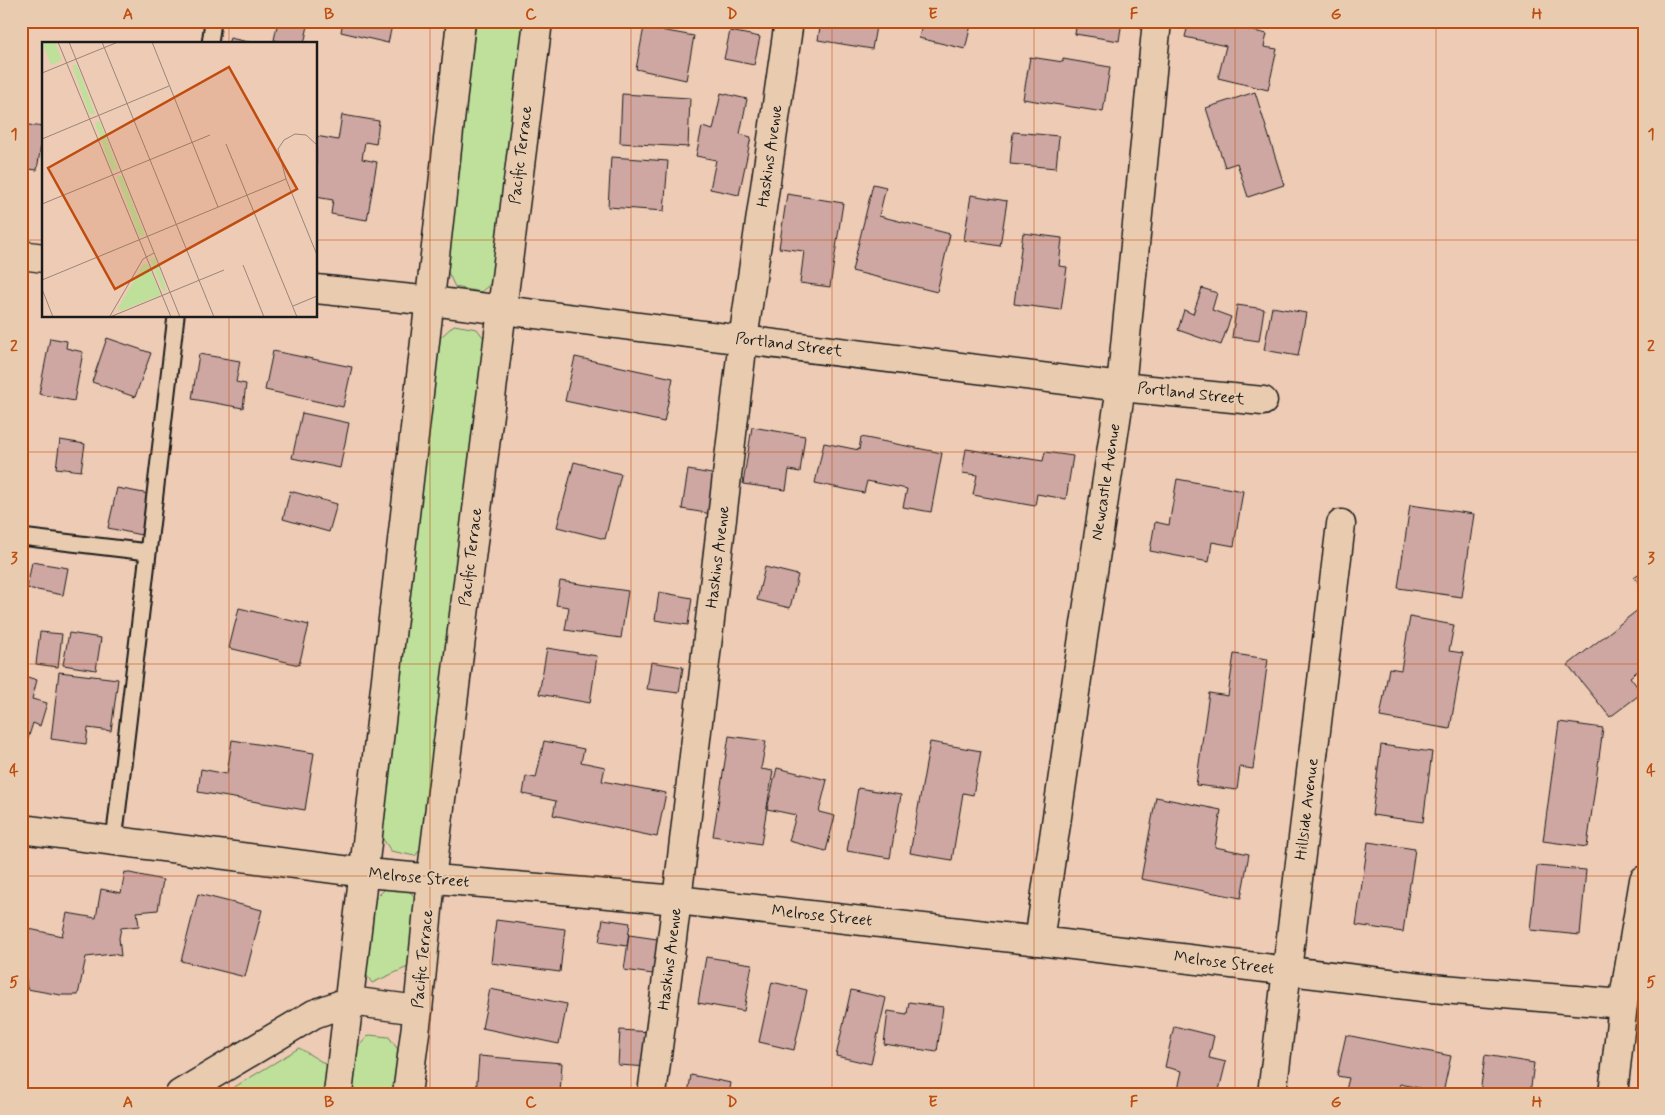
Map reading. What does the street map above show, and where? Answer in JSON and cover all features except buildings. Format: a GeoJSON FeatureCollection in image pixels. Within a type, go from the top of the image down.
{"type":"FeatureCollection","features":[{"type":"Feature","properties":{"kind":"street"},"geometry":{"type":"LineString","coordinates":[[338,1094],[366,873],[461,21]]}},
{"type":"Feature","properties":{"kind":"street","name":"Pacific Terrace"},"geometry":{"type":"LineString","coordinates":[[407,1094],[418,1010],[431,879],[538,21]]}},
{"type":"Feature","properties":{"kind":"street","name":"Haskins Avenue"},"geometry":{"type":"LineString","coordinates":[[652,1094],[677,900],[743,340],[790,21]]}},
{"type":"Feature","properties":{"kind":"street","name":"Newcastle Avenue"},"geometry":{"type":"LineString","coordinates":[[1040,941],[1121,386],[1157,21]]}},
{"type":"Feature","properties":{"kind":"street"},"geometry":{"type":"LineString","coordinates":[[21,255],[42,258]]}},
{"type":"Feature","properties":{"kind":"street","name":"Portland Street"},"geometry":{"type":"LineString","coordinates":[[318,289],[430,301],[1121,386],[1262,401]]}},
{"type":"Feature","properties":{"kind":"street","name":"Hillside Avenue"},"geometry":{"type":"LineString","coordinates":[[1272,1094],[1341,524]]}},
{"type":"Feature","properties":{"kind":"street","name":"Melrose Street"},"geometry":{"type":"LineString","coordinates":[[21,829],[366,873],[677,900],[1431,988],[1623,1004]]}},
{"type":"Feature","properties":{"kind":"street"},"geometry":{"type":"LineString","coordinates":[[1613,1094],[1623,1004],[1644,880]]}},
{"type":"Feature","properties":{"kind":"street"},"geometry":{"type":"LineString","coordinates":[[180,1094],[314,1014],[350,1002],[418,1010]]}},
{"type":"Feature","properties":{"kind":"lane"},"geometry":{"type":"LineString","coordinates":[[210,42],[213,21]]}},
{"type":"Feature","properties":{"kind":"lane"},"geometry":{"type":"LineString","coordinates":[[114,841],[176,318]]}},
{"type":"Feature","properties":{"kind":"lane"},"geometry":{"type":"LineString","coordinates":[[21,537],[148,552]]}},
{"type":"Feature","properties":{"kind":"green space"},"geometry":{"type":"Polygon","coordinates":[[[476,21],[526,21],[495,280],[481,292],[455,287],[446,268],[476,21]]]}},
{"type":"Feature","properties":{"kind":"green space"},"geometry":{"type":"Polygon","coordinates":[[[454,325],[477,329],[489,345],[429,839],[415,856],[391,851],[379,833],[440,338],[454,325]]]}},
{"type":"Feature","properties":{"kind":"green space"},"geometry":{"type":"Polygon","coordinates":[[[386,888],[409,891],[421,903],[410,966],[372,983],[361,967],[372,902],[386,888]]]}},
{"type":"Feature","properties":{"kind":"green space"},"geometry":{"type":"Polygon","coordinates":[[[369,1035],[389,1037],[399,1051],[395,1094],[352,1094],[358,1047],[369,1035]]]}},
{"type":"Feature","properties":{"kind":"green space"},"geometry":{"type":"Polygon","coordinates":[[[299,1048],[327,1065],[324,1094],[223,1094],[299,1048]]]}}]}
